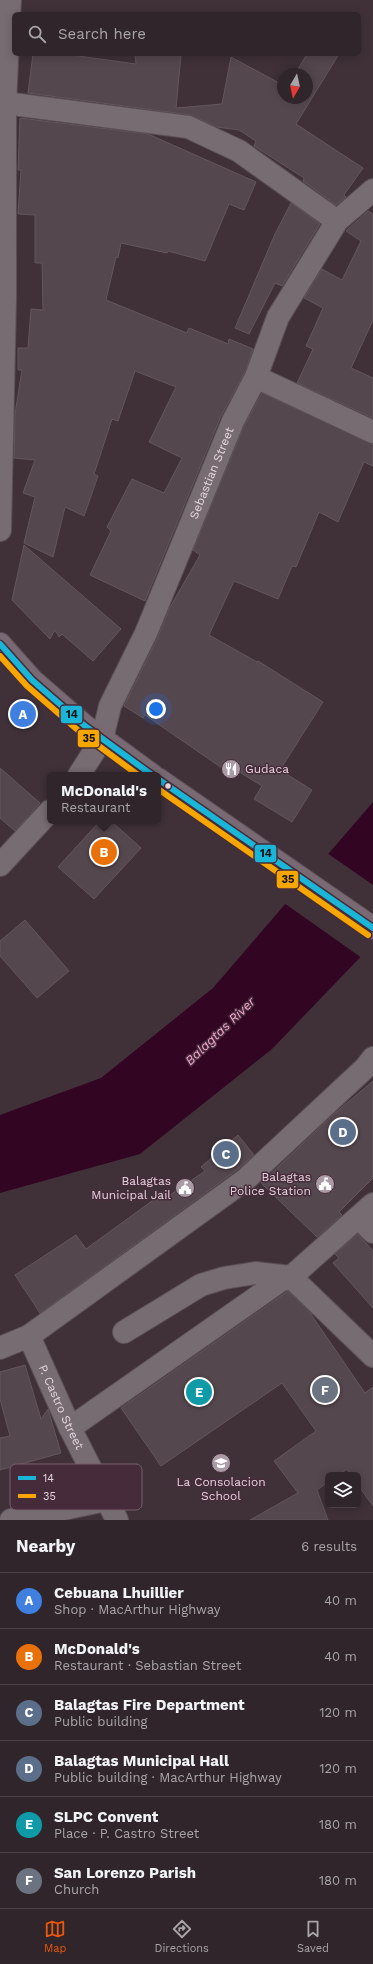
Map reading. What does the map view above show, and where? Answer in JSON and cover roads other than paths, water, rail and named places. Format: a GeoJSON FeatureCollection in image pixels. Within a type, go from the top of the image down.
{"type":"FeatureCollection","features":[{"type":"Feature","properties":{"kind":"highway"},"geometry":{"type":"LineString","coordinates":[[0,644],[32,680],[102,739],[148,772]]}},
{"type":"Feature","properties":{"kind":"highway"},"geometry":{"type":"LineString","coordinates":[[161,781],[373,928]]}},
{"type":"Feature","properties":{"kind":"street"},"geometry":{"type":"LineString","coordinates":[[0,530],[5,299],[5,103],[10,0]]}},
{"type":"Feature","properties":{"kind":"street"},"geometry":{"type":"LineString","coordinates":[[5,103],[188,127],[239,151],[337,221]]}},
{"type":"Feature","properties":{"kind":"street","name":"Sebastian Street"},"geometry":{"type":"LineString","coordinates":[[81,772],[102,739],[110,706],[146,633],[233,421],[256,377],[278,317],[337,221],[373,190]]}},
{"type":"Feature","properties":{"kind":"street"},"geometry":{"type":"LineString","coordinates":[[256,377],[373,432]]}},
{"type":"Feature","properties":{"kind":"street"},"geometry":{"type":"LineString","coordinates":[[0,865],[47,814]]}},
{"type":"Feature","properties":{"kind":"street"},"geometry":{"type":"LineString","coordinates":[[0,1348],[29,1336],[245,1180],[370,1067]]}},
{"type":"Feature","properties":{"kind":"street"},"geometry":{"type":"LineString","coordinates":[[70,1428],[280,1281],[291,1277],[368,1218]]}},
{"type":"Feature","properties":{"kind":"street"},"geometry":{"type":"LineString","coordinates":[[124,1332],[201,1285],[224,1278],[255,1273],[291,1277],[373,1356]]}},
{"type":"Feature","properties":{"kind":"street","name":"P. Castro Street"},"geometry":{"type":"LineString","coordinates":[[29,1336],[70,1428],[88,1464]]}},
{"type":"Feature","properties":{"kind":"street"},"geometry":{"type":"LineString","coordinates":[[11,1520],[58,1510]]}},
{"type":"Feature","properties":{"kind":"street","name":"P. Castro Street"},"geometry":{"type":"LineString","coordinates":[[112,1510],[117,1520]]}},
{"type":"Feature","properties":{"kind":"water","name":"Balagtas River"},"geometry":{"type":"Polygon","coordinates":[[[373,802],[373,944],[272,1049],[140,1154],[0,1193],[0,1115],[101,1078],[213,988],[373,802]]]}},
{"type":"Feature","properties":{"kind":"place","name":"Cebuana Lhuillier"},"geometry":{"type":"Point","coordinates":[23,714]}},
{"type":"Feature","properties":{"kind":"place","name":"Gudaca"},"geometry":{"type":"Point","coordinates":[231,769]}},
{"type":"Feature","properties":{"kind":"place","name":"McDonald's"},"geometry":{"type":"Point","coordinates":[104,852]}},
{"type":"Feature","properties":{"kind":"place","name":"Balagtas Municipal Hall"},"geometry":{"type":"Point","coordinates":[343,1132]}},
{"type":"Feature","properties":{"kind":"place","name":"Balagtas Fire Department"},"geometry":{"type":"Point","coordinates":[226,1154]}},
{"type":"Feature","properties":{"kind":"place","name":"Balagtas Police Station"},"geometry":{"type":"Point","coordinates":[325,1184]}},
{"type":"Feature","properties":{"kind":"place","name":"Balagtas Municipal Jail"},"geometry":{"type":"Point","coordinates":[185,1188]}},
{"type":"Feature","properties":{"kind":"place","name":"San Lorenzo Parish"},"geometry":{"type":"Point","coordinates":[325,1390]}},
{"type":"Feature","properties":{"kind":"place","name":"SLPC Convent"},"geometry":{"type":"Point","coordinates":[199,1392]}},
{"type":"Feature","properties":{"kind":"place","name":"La Consolacion School"},"geometry":{"type":"Point","coordinates":[221,1463]}}]}
